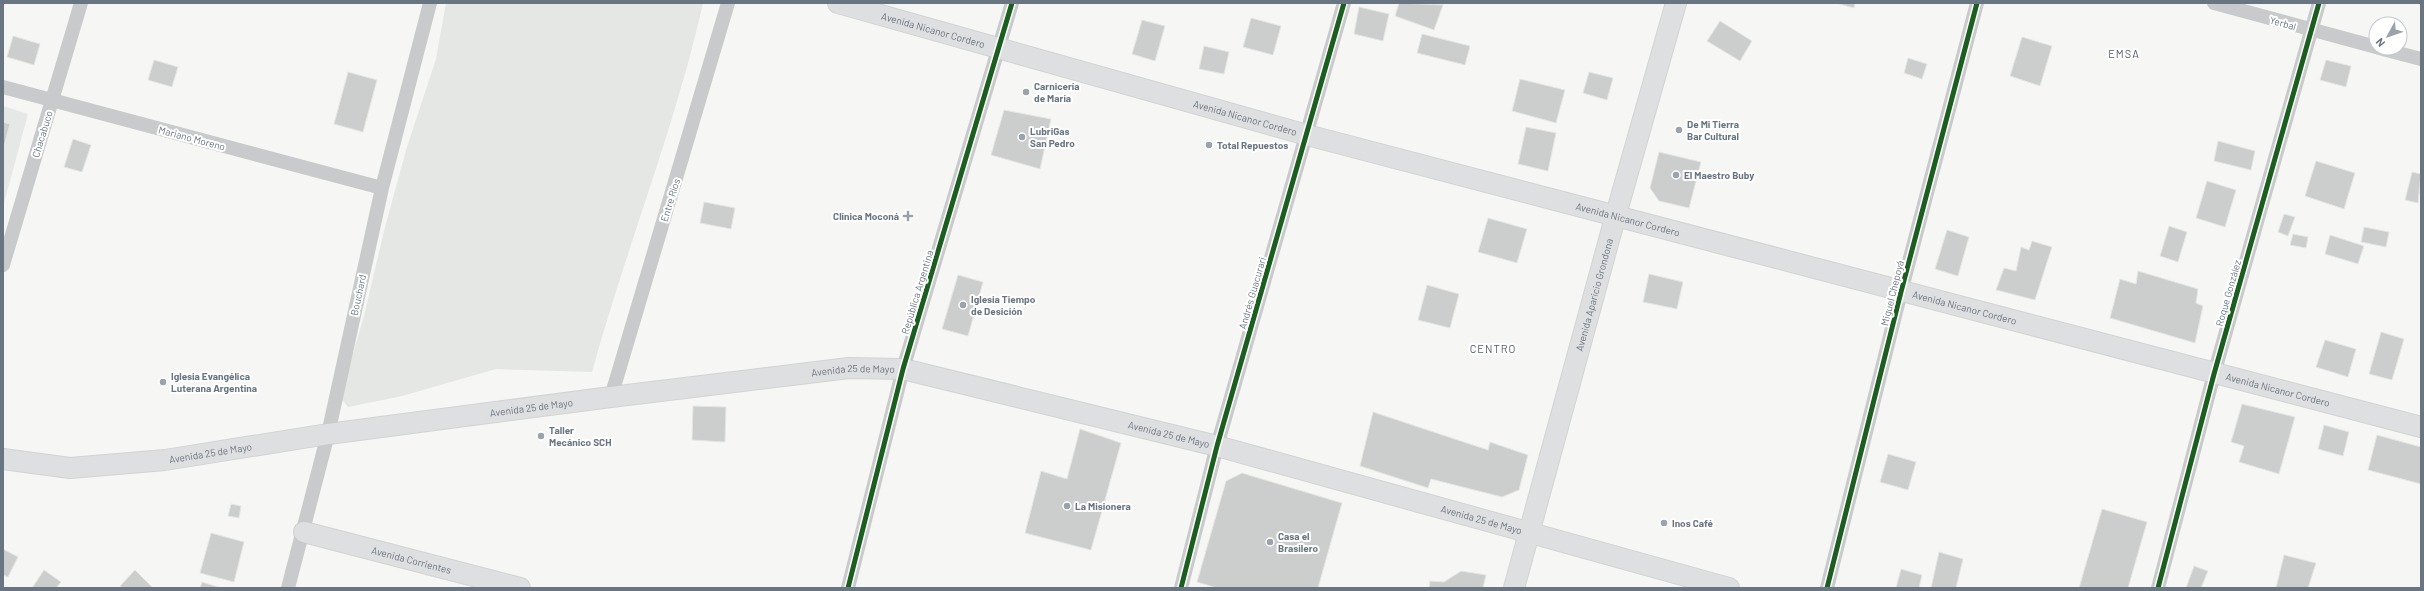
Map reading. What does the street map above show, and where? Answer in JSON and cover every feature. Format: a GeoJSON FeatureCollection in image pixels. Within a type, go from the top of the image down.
{"type":"FeatureCollection","features":[{"type":"Feature","properties":{"kind":"main road","name":"Avenida Nicanor Cordero"},"geometry":{"type":"LineString","coordinates":[[838,3],[1306,135],[1615,218],[2421,427]]}},
{"type":"Feature","properties":{"kind":"main road","name":"Avenida Aparicio Grondona"},"geometry":{"type":"LineString","coordinates":[[1514,588],[1615,218],[1676,3]]}},
{"type":"Feature","properties":{"kind":"main road","name":"Avenida 25 de Mayo"},"geometry":{"type":"LineString","coordinates":[[3,460],[70,468],[166,460],[328,434],[611,396],[849,368],[903,369],[1217,446],[1729,588]]}},
{"type":"Feature","properties":{"kind":"main road","name":"Avenida Corrientes"},"geometry":{"type":"LineString","coordinates":[[304,532],[520,588]]}},
{"type":"Feature","properties":{"kind":"street","name":"Chacabuco"},"geometry":{"type":"LineString","coordinates":[[3,265],[81,3]]}},
{"type":"Feature","properties":{"kind":"street","name":"Bouchard"},"geometry":{"type":"LineString","coordinates":[[288,588],[304,532],[328,434],[382,188],[430,3]]}},
{"type":"Feature","properties":{"kind":"street","name":"Entre Ríos"},"geometry":{"type":"LineString","coordinates":[[611,396],[728,3]]}},
{"type":"Feature","properties":{"kind":"street","name":"República Argentina"},"geometry":{"type":"LineString","coordinates":[[848,588],[903,369],[1012,3]]}},
{"type":"Feature","properties":{"kind":"street","name":"Andrés Guacurari"},"geometry":{"type":"LineString","coordinates":[[1181,588],[1217,446],[1344,3]]}},
{"type":"Feature","properties":{"kind":"street","name":"Miguel Chepoyá"},"geometry":{"type":"LineString","coordinates":[[1827,588],[1901,292],[1977,3]]}},
{"type":"Feature","properties":{"kind":"street","name":"Yerbal"},"geometry":{"type":"LineString","coordinates":[[2214,3],[2312,31],[2368,45]]}},
{"type":"Feature","properties":{"kind":"street","name":"Roque González"},"geometry":{"type":"LineString","coordinates":[[2158,588],[2214,374],[2319,3]]}},
{"type":"Feature","properties":{"kind":"street"},"geometry":{"type":"LineString","coordinates":[[2408,55],[2421,58]]}},
{"type":"Feature","properties":{"kind":"street","name":"Mariano Moreno"},"geometry":{"type":"LineString","coordinates":[[3,87],[382,188]]}},
{"type":"Feature","properties":{"kind":"shaded area"},"geometry":{"type":"Polygon","coordinates":[[[446,3],[703,3],[679,96],[605,326],[592,372],[496,369],[402,396],[348,407],[340,397],[364,316],[384,231],[406,150],[436,59],[446,3]]]}},
{"type":"Feature","properties":{"kind":"shaded area"},"geometry":{"type":"Polygon","coordinates":[[[3,106],[28,114],[3,207],[3,106]]]}},
{"type":"Feature","properties":{"kind":"building"},"geometry":{"type":"Polygon","coordinates":[[[1399,3],[1443,5],[1434,30],[1395,16],[1399,3]]]}},
{"type":"Feature","properties":{"kind":"building"},"geometry":{"type":"Polygon","coordinates":[[[1836,3],[1855,3],[1854,8],[1836,3]]]}},
{"type":"Feature","properties":{"kind":"building"},"geometry":{"type":"Polygon","coordinates":[[[1359,7],[1389,14],[1383,41],[1354,34],[1359,7]]]}},
{"type":"Feature","properties":{"kind":"building"},"geometry":{"type":"Polygon","coordinates":[[[1251,18],[1281,26],[1273,55],[1243,47],[1251,18]]]}},
{"type":"Feature","properties":{"kind":"building"},"geometry":{"type":"Polygon","coordinates":[[[1142,20],[1165,26],[1155,61],[1132,54],[1142,20]]]}},
{"type":"Feature","properties":{"kind":"building"},"geometry":{"type":"Polygon","coordinates":[[[1720,21],[1752,41],[1740,61],[1707,41],[1720,21]]]}},
{"type":"Feature","properties":{"kind":"building"},"geometry":{"type":"Polygon","coordinates":[[[1422,34],[1470,46],[1465,65],[1417,53],[1422,34]]]}},
{"type":"Feature","properties":{"kind":"building"},"geometry":{"type":"Polygon","coordinates":[[[13,36],[40,44],[34,65],[7,57],[13,36]]]}},
{"type":"Feature","properties":{"kind":"building"},"geometry":{"type":"Polygon","coordinates":[[[2022,37],[2052,46],[2040,86],[2010,76],[2022,37]]]}},
{"type":"Feature","properties":{"kind":"building"},"geometry":{"type":"Polygon","coordinates":[[[1204,46],[1229,52],[1224,74],[1199,69],[1204,46]]]}},
{"type":"Feature","properties":{"kind":"building"},"geometry":{"type":"Polygon","coordinates":[[[1908,58],[1927,64],[1922,79],[1904,73],[1908,58]]]}},
{"type":"Feature","properties":{"kind":"building"},"geometry":{"type":"Polygon","coordinates":[[[154,60],[178,67],[172,87],[148,80],[154,60]]]}},
{"type":"Feature","properties":{"kind":"building"},"geometry":{"type":"Polygon","coordinates":[[[2326,60],[2351,66],[2346,87],[2320,80],[2326,60]]]}},
{"type":"Feature","properties":{"kind":"building"},"geometry":{"type":"Polygon","coordinates":[[[348,72],[377,80],[363,132],[334,124],[348,72]]]}},
{"type":"Feature","properties":{"kind":"building"},"geometry":{"type":"Polygon","coordinates":[[[1589,72],[1613,78],[1607,100],[1583,93],[1589,72]]]}},
{"type":"Feature","properties":{"kind":"building"},"geometry":{"type":"Polygon","coordinates":[[[1520,79],[1565,90],[1556,123],[1512,111],[1520,79]]]}},
{"type":"Feature","properties":{"kind":"building","name":"LubriGas San Pedro"},"geometry":{"type":"Polygon","coordinates":[[[1004,110],[1051,119],[1040,169],[991,155],[1004,110]]]}},
{"type":"Feature","properties":{"kind":"building"},"geometry":{"type":"Polygon","coordinates":[[[3,122],[10,124],[3,150],[3,122]]]}},
{"type":"Feature","properties":{"kind":"building"},"geometry":{"type":"Polygon","coordinates":[[[1526,127],[1556,133],[1548,171],[1518,164],[1526,127]]]}},
{"type":"Feature","properties":{"kind":"building"},"geometry":{"type":"Polygon","coordinates":[[[73,139],[91,145],[82,172],[64,167],[73,139]]]}},
{"type":"Feature","properties":{"kind":"building"},"geometry":{"type":"Polygon","coordinates":[[[2218,141],[2255,151],[2251,170],[2214,161],[2218,141]]]}},
{"type":"Feature","properties":{"kind":"building","name":"El Maestro Buby"},"geometry":{"type":"Polygon","coordinates":[[[1659,152],[1701,162],[1689,208],[1659,201],[1650,188],[1659,152]]]}},
{"type":"Feature","properties":{"kind":"building"},"geometry":{"type":"Polygon","coordinates":[[[2316,161],[2355,173],[2344,209],[2305,196],[2316,161]]]}},
{"type":"Feature","properties":{"kind":"building"},"geometry":{"type":"Polygon","coordinates":[[[2412,172],[2421,174],[2418,203],[2405,200],[2412,172]]]}},
{"type":"Feature","properties":{"kind":"building"},"geometry":{"type":"Polygon","coordinates":[[[2207,181],[2236,190],[2225,227],[2196,218],[2207,181]]]}},
{"type":"Feature","properties":{"kind":"building"},"geometry":{"type":"Polygon","coordinates":[[[704,202],[735,208],[731,229],[700,223],[704,202]]]}},
{"type":"Feature","properties":{"kind":"building"},"geometry":{"type":"Polygon","coordinates":[[[2284,214],[2295,217],[2288,236],[2278,232],[2284,214]]]}},
{"type":"Feature","properties":{"kind":"building"},"geometry":{"type":"Polygon","coordinates":[[[1488,218],[1527,229],[1517,263],[1478,252],[1488,218]]]}},
{"type":"Feature","properties":{"kind":"building"},"geometry":{"type":"Polygon","coordinates":[[[2169,226],[2187,232],[2178,262],[2160,256],[2169,226]]]}},
{"type":"Feature","properties":{"kind":"building"},"geometry":{"type":"Polygon","coordinates":[[[2364,227],[2389,232],[2386,247],[2361,242],[2364,227]]]}},
{"type":"Feature","properties":{"kind":"building"},"geometry":{"type":"Polygon","coordinates":[[[1947,230],[1969,237],[1958,276],[1935,269],[1947,230]]]}},
{"type":"Feature","properties":{"kind":"building"},"geometry":{"type":"Polygon","coordinates":[[[2293,234],[2308,237],[2306,248],[2290,245],[2293,234]]]}},
{"type":"Feature","properties":{"kind":"building"},"geometry":{"type":"Polygon","coordinates":[[[2330,235],[2364,246],[2358,264],[2325,254],[2330,235]]]}},
{"type":"Feature","properties":{"kind":"building"},"geometry":{"type":"Polygon","coordinates":[[[2032,241],[2052,247],[2035,300],[1996,290],[2004,268],[2016,271],[2021,247],[2029,250],[2032,241]]]}},
{"type":"Feature","properties":{"kind":"building"},"geometry":{"type":"Polygon","coordinates":[[[2138,271],[2198,289],[2196,303],[2203,306],[2195,343],[2110,318],[2120,279],[2136,284],[2138,271]]]}},
{"type":"Feature","properties":{"kind":"building"},"geometry":{"type":"Polygon","coordinates":[[[1649,274],[1683,282],[1677,309],[1643,302],[1649,274]]]}},
{"type":"Feature","properties":{"kind":"building","name":"Iglesia Tiempo de Desición"},"geometry":{"type":"Polygon","coordinates":[[[958,275],[983,282],[968,336],[942,329],[958,275]]]}},
{"type":"Feature","properties":{"kind":"building"},"geometry":{"type":"Polygon","coordinates":[[[1427,285],[1459,294],[1450,328],[1418,320],[1427,285]]]}},
{"type":"Feature","properties":{"kind":"building"},"geometry":{"type":"Polygon","coordinates":[[[2381,332],[2404,339],[2392,380],[2369,374],[2381,332]]]}},
{"type":"Feature","properties":{"kind":"building"},"geometry":{"type":"Polygon","coordinates":[[[2325,340],[2356,349],[2348,377],[2316,367],[2325,340]]]}},
{"type":"Feature","properties":{"kind":"building"},"geometry":{"type":"Polygon","coordinates":[[[2242,404],[2295,417],[2279,474],[2239,462],[2244,446],[2231,442],[2242,404]]]}},
{"type":"Feature","properties":{"kind":"building"},"geometry":{"type":"Polygon","coordinates":[[[693,406],[726,407],[725,442],[692,440],[693,406]]]}},
{"type":"Feature","properties":{"kind":"building"},"geometry":{"type":"Polygon","coordinates":[[[1373,412],[1488,450],[1490,442],[1528,455],[1519,490],[1502,497],[1431,479],[1428,488],[1360,466],[1373,412]]]}},
{"type":"Feature","properties":{"kind":"building"},"geometry":{"type":"Polygon","coordinates":[[[2324,425],[2349,432],[2343,456],[2318,449],[2324,425]]]}},
{"type":"Feature","properties":{"kind":"building","name":"La Misionera"},"geometry":{"type":"Polygon","coordinates":[[[1080,429],[1121,443],[1091,550],[1025,533],[1041,471],[1067,479],[1080,429]]]}},
{"type":"Feature","properties":{"kind":"building"},"geometry":{"type":"Polygon","coordinates":[[[2377,435],[2421,447],[2421,484],[2368,470],[2377,435]]]}},
{"type":"Feature","properties":{"kind":"building"},"geometry":{"type":"Polygon","coordinates":[[[1888,454],[1916,462],[1908,490],[1880,482],[1888,454]]]}},
{"type":"Feature","properties":{"kind":"building","name":"Casa el Brasilero"},"geometry":{"type":"Polygon","coordinates":[[[1242,473],[1342,503],[1318,588],[1217,588],[1197,582],[1226,481],[1242,473]]]}},
{"type":"Feature","properties":{"kind":"building"},"geometry":{"type":"Polygon","coordinates":[[[231,504],[241,506],[239,518],[228,516],[231,504]]]}},
{"type":"Feature","properties":{"kind":"building"},"geometry":{"type":"Polygon","coordinates":[[[2102,509],[2147,522],[2128,588],[2079,588],[2102,509]]]}},
{"type":"Feature","properties":{"kind":"building"},"geometry":{"type":"Polygon","coordinates":[[[211,533],[244,542],[234,582],[200,573],[211,533]]]}},
{"type":"Feature","properties":{"kind":"building"},"geometry":{"type":"Polygon","coordinates":[[[3,549],[18,557],[8,577],[3,575],[3,549]]]}},
{"type":"Feature","properties":{"kind":"building"},"geometry":{"type":"Polygon","coordinates":[[[1939,552],[1963,559],[1956,588],[1931,588],[1939,552]]]}},
{"type":"Feature","properties":{"kind":"building"},"geometry":{"type":"Polygon","coordinates":[[[2284,555],[2316,563],[2308,588],[2276,588],[2284,555]]]}},
{"type":"Feature","properties":{"kind":"building"},"geometry":{"type":"Polygon","coordinates":[[[2194,566],[2208,571],[2201,588],[2186,588],[2194,566]]]}},
{"type":"Feature","properties":{"kind":"building"},"geometry":{"type":"Polygon","coordinates":[[[1901,569],[1922,575],[1919,588],[1896,588],[1901,569]]]}},
{"type":"Feature","properties":{"kind":"building"},"geometry":{"type":"Polygon","coordinates":[[[44,570],[61,582],[56,588],[32,588],[44,570]]]}},
{"type":"Feature","properties":{"kind":"building"},"geometry":{"type":"Polygon","coordinates":[[[135,570],[153,588],[123,588],[120,586],[135,570]]]}},
{"type":"Feature","properties":{"kind":"building"},"geometry":{"type":"Polygon","coordinates":[[[1461,571],[1486,575],[1483,588],[1429,588],[1430,581],[1444,582],[1461,571]]]}},
{"type":"Feature","properties":{"kind":"building"},"geometry":{"type":"Polygon","coordinates":[[[202,582],[221,588],[200,588],[202,582]]]}},
{"type":"Feature","properties":{"kind":"cycle path"},"geometry":{"type":"LineString","coordinates":[[848,588],[903,369],[1012,3]]}},
{"type":"Feature","properties":{"kind":"cycle path"},"geometry":{"type":"LineString","coordinates":[[1181,588],[1217,446],[1344,3]]}},
{"type":"Feature","properties":{"kind":"cycle path"},"geometry":{"type":"LineString","coordinates":[[1827,588],[1901,292],[1977,3]]}},
{"type":"Feature","properties":{"kind":"cycle path"},"geometry":{"type":"LineString","coordinates":[[2158,588],[2214,374],[2319,3]]}},
{"type":"Feature","properties":{"kind":"place","name":"Carnicería de María"},"geometry":{"type":"Point","coordinates":[1026,92]}},
{"type":"Feature","properties":{"kind":"place","name":"De Mi Tierra Bar Cultural"},"geometry":{"type":"Point","coordinates":[1679,130]}},
{"type":"Feature","properties":{"kind":"place","name":"LubriGas San Pedro"},"geometry":{"type":"Point","coordinates":[1022,137]}},
{"type":"Feature","properties":{"kind":"place","name":"Total Repuestos"},"geometry":{"type":"Point","coordinates":[1209,145]}},
{"type":"Feature","properties":{"kind":"place","name":"El Maestro Buby"},"geometry":{"type":"Point","coordinates":[1676,175]}},
{"type":"Feature","properties":{"kind":"place","name":"Clínica Moconá"},"geometry":{"type":"Point","coordinates":[908,216]}},
{"type":"Feature","properties":{"kind":"place","name":"Iglesia Tiempo de Desición"},"geometry":{"type":"Point","coordinates":[963,305]}},
{"type":"Feature","properties":{"kind":"place","name":"Iglesia Evangélica Luterana Argentina"},"geometry":{"type":"Point","coordinates":[163,382]}},
{"type":"Feature","properties":{"kind":"place","name":"Taller Mecánico SCH"},"geometry":{"type":"Point","coordinates":[541,436]}},
{"type":"Feature","properties":{"kind":"place","name":"La Misionera"},"geometry":{"type":"Point","coordinates":[1067,506]}},
{"type":"Feature","properties":{"kind":"place","name":"Inos Café"},"geometry":{"type":"Point","coordinates":[1664,523]}},
{"type":"Feature","properties":{"kind":"place","name":"Casa el Brasilero"},"geometry":{"type":"Point","coordinates":[1270,542]}},
{"type":"Feature","properties":{"kind":"district","name":"EMSA"},"geometry":{"type":"Point","coordinates":[2124,53]}},
{"type":"Feature","properties":{"kind":"district","name":"CENTRO"},"geometry":{"type":"Point","coordinates":[1493,348]}}]}
